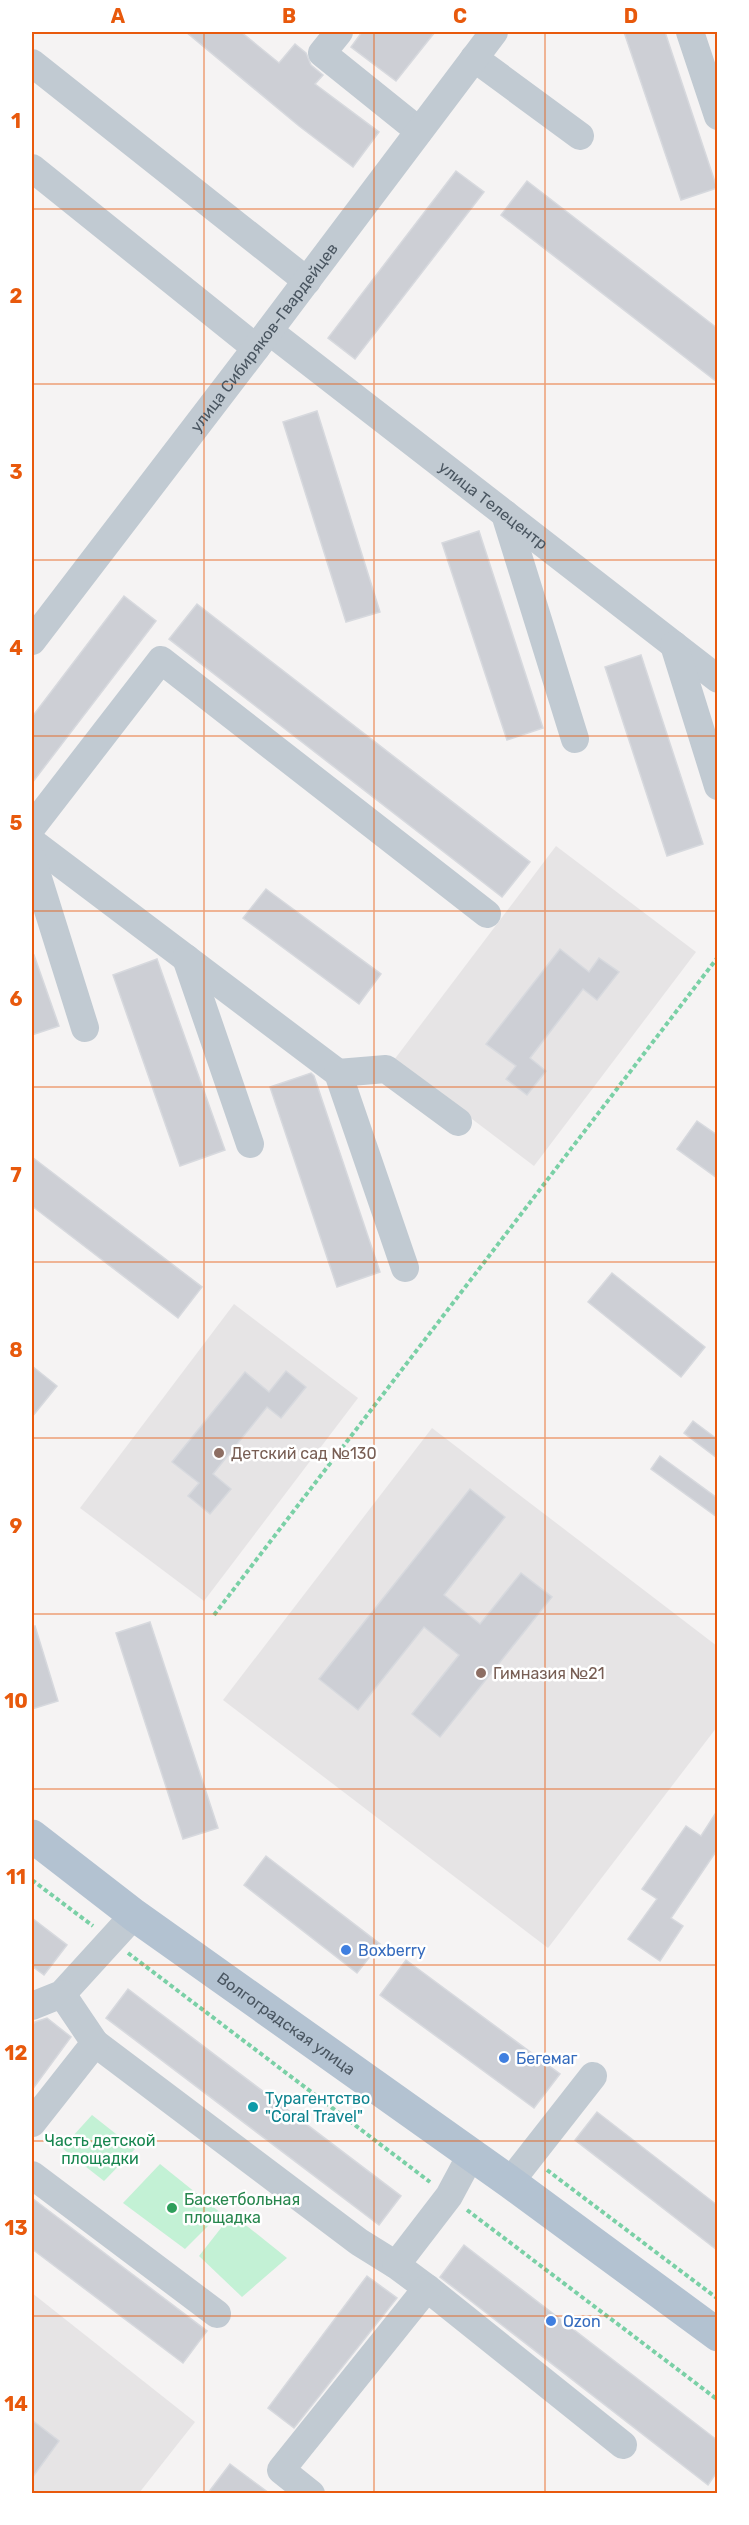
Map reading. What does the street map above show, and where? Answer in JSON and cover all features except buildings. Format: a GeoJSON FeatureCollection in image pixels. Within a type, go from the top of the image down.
{"type":"FeatureCollection","features":[{"type":"Feature","properties":{"kind":"main road","name":"Волгоградская улица"},"geometry":{"type":"LineString","coordinates":[[32,1836],[134,1915],[510,2182],[717,2335]]}},
{"type":"Feature","properties":{"kind":"street"},"geometry":{"type":"LineString","coordinates":[[339,32],[322,53],[419,131]]}},
{"type":"Feature","properties":{"kind":"street"},"geometry":{"type":"LineString","coordinates":[[690,32],[717,116]]}},
{"type":"Feature","properties":{"kind":"street"},"geometry":{"type":"LineString","coordinates":[[480,41],[580,136]]}},
{"type":"Feature","properties":{"kind":"street","name":"улица Сибиряков-Гвардейцев"},"geometry":{"type":"LineString","coordinates":[[32,641],[419,131],[480,41]]}},
{"type":"Feature","properties":{"kind":"street"},"geometry":{"type":"LineString","coordinates":[[32,63],[307,281]]}},
{"type":"Feature","properties":{"kind":"street","name":"улица Телецентр"},"geometry":{"type":"LineString","coordinates":[[32,168],[505,514],[717,679]]}},
{"type":"Feature","properties":{"kind":"street"},"geometry":{"type":"LineString","coordinates":[[505,514],[575,739]]}},
{"type":"Feature","properties":{"kind":"street"},"geometry":{"type":"LineString","coordinates":[[674,645],[717,786]]}},
{"type":"Feature","properties":{"kind":"street"},"geometry":{"type":"LineString","coordinates":[[32,827],[161,660],[488,914]]}},
{"type":"Feature","properties":{"kind":"street"},"geometry":{"type":"LineString","coordinates":[[32,842],[338,1073],[405,1268]]}},
{"type":"Feature","properties":{"kind":"street"},"geometry":{"type":"LineString","coordinates":[[32,859],[86,1028]]}},
{"type":"Feature","properties":{"kind":"street"},"geometry":{"type":"LineString","coordinates":[[186,958],[250,1144]]}},
{"type":"Feature","properties":{"kind":"street"},"geometry":{"type":"LineString","coordinates":[[338,1073],[386,1069],[458,1122]]}},
{"type":"Feature","properties":{"kind":"street"},"geometry":{"type":"LineString","coordinates":[[32,2006],[62,1994],[134,1915]]}},
{"type":"Feature","properties":{"kind":"street"},"geometry":{"type":"LineString","coordinates":[[62,1994],[94,2043],[359,2242],[427,2288],[623,2445]]}},
{"type":"Feature","properties":{"kind":"street"},"geometry":{"type":"LineString","coordinates":[[32,2123],[94,2043]]}},
{"type":"Feature","properties":{"kind":"street"},"geometry":{"type":"LineString","coordinates":[[510,2182],[593,2076]]}},
{"type":"Feature","properties":{"kind":"street"},"geometry":{"type":"LineString","coordinates":[[396,2265],[449,2196],[471,2155]]}},
{"type":"Feature","properties":{"kind":"street"},"geometry":{"type":"LineString","coordinates":[[32,2175],[217,2314]]}},
{"type":"Feature","properties":{"kind":"street"},"geometry":{"type":"LineString","coordinates":[[311,2493],[281,2470],[427,2288]]}},
{"type":"Feature","properties":{"kind":"path"},"geometry":{"type":"LineString","coordinates":[[214,1615],[717,957]]}},
{"type":"Feature","properties":{"kind":"path"},"geometry":{"type":"LineString","coordinates":[[32,1880],[717,2400]]}},
{"type":"Feature","properties":{"kind":"shaded area"},"geometry":{"type":"Polygon","coordinates":[[[556,846],[696,952],[534,1166],[394,1060],[556,846]]]}},
{"type":"Feature","properties":{"kind":"shaded area","name":"Детский сад №130"},"geometry":{"type":"Polygon","coordinates":[[[234,1304],[358,1398],[204,1601],[80,1508],[234,1304]]]}},
{"type":"Feature","properties":{"kind":"shaded area","name":"Гимназия №21"},"geometry":{"type":"Polygon","coordinates":[[[432,1428],[717,1646],[717,1727],[548,1948],[223,1700],[432,1428]]]}},
{"type":"Feature","properties":{"kind":"shaded area"},"geometry":{"type":"Polygon","coordinates":[[[32,2293],[195,2422],[139,2493],[32,2493],[32,2293]]]}},
{"type":"Feature","properties":{"kind":"green space","name":"Часть детской площадки"},"geometry":{"type":"Polygon","coordinates":[[[92,2115],[135,2149],[104,2181],[62,2148],[92,2115]]]}},
{"type":"Feature","properties":{"kind":"green space","name":"Баскетбольная площадка"},"geometry":{"type":"Polygon","coordinates":[[[160,2164],[221,2213],[185,2249],[123,2203],[160,2164]]]}},
{"type":"Feature","properties":{"kind":"green space"},"geometry":{"type":"Polygon","coordinates":[[[232,2214],[287,2258],[242,2297],[199,2256],[232,2214]]]}},
{"type":"Feature","properties":{"kind":"place","name":"Детский сад №130"},"geometry":{"type":"Point","coordinates":[219,1453]}},
{"type":"Feature","properties":{"kind":"place","name":"Гимназия №21"},"geometry":{"type":"Point","coordinates":[481,1673]}},
{"type":"Feature","properties":{"kind":"place","name":"Boxberry"},"geometry":{"type":"Point","coordinates":[346,1950]}},
{"type":"Feature","properties":{"kind":"place","name":"Бегемаг"},"geometry":{"type":"Point","coordinates":[504,2058]}},
{"type":"Feature","properties":{"kind":"place","name":"Турагентство \"Coral Travel\""},"geometry":{"type":"Point","coordinates":[253,2107]}},
{"type":"Feature","properties":{"kind":"place","name":"Баскетбольная площадка"},"geometry":{"type":"Point","coordinates":[172,2208]}},
{"type":"Feature","properties":{"kind":"place","name":"Ozon"},"geometry":{"type":"Point","coordinates":[551,2321]}}]}
